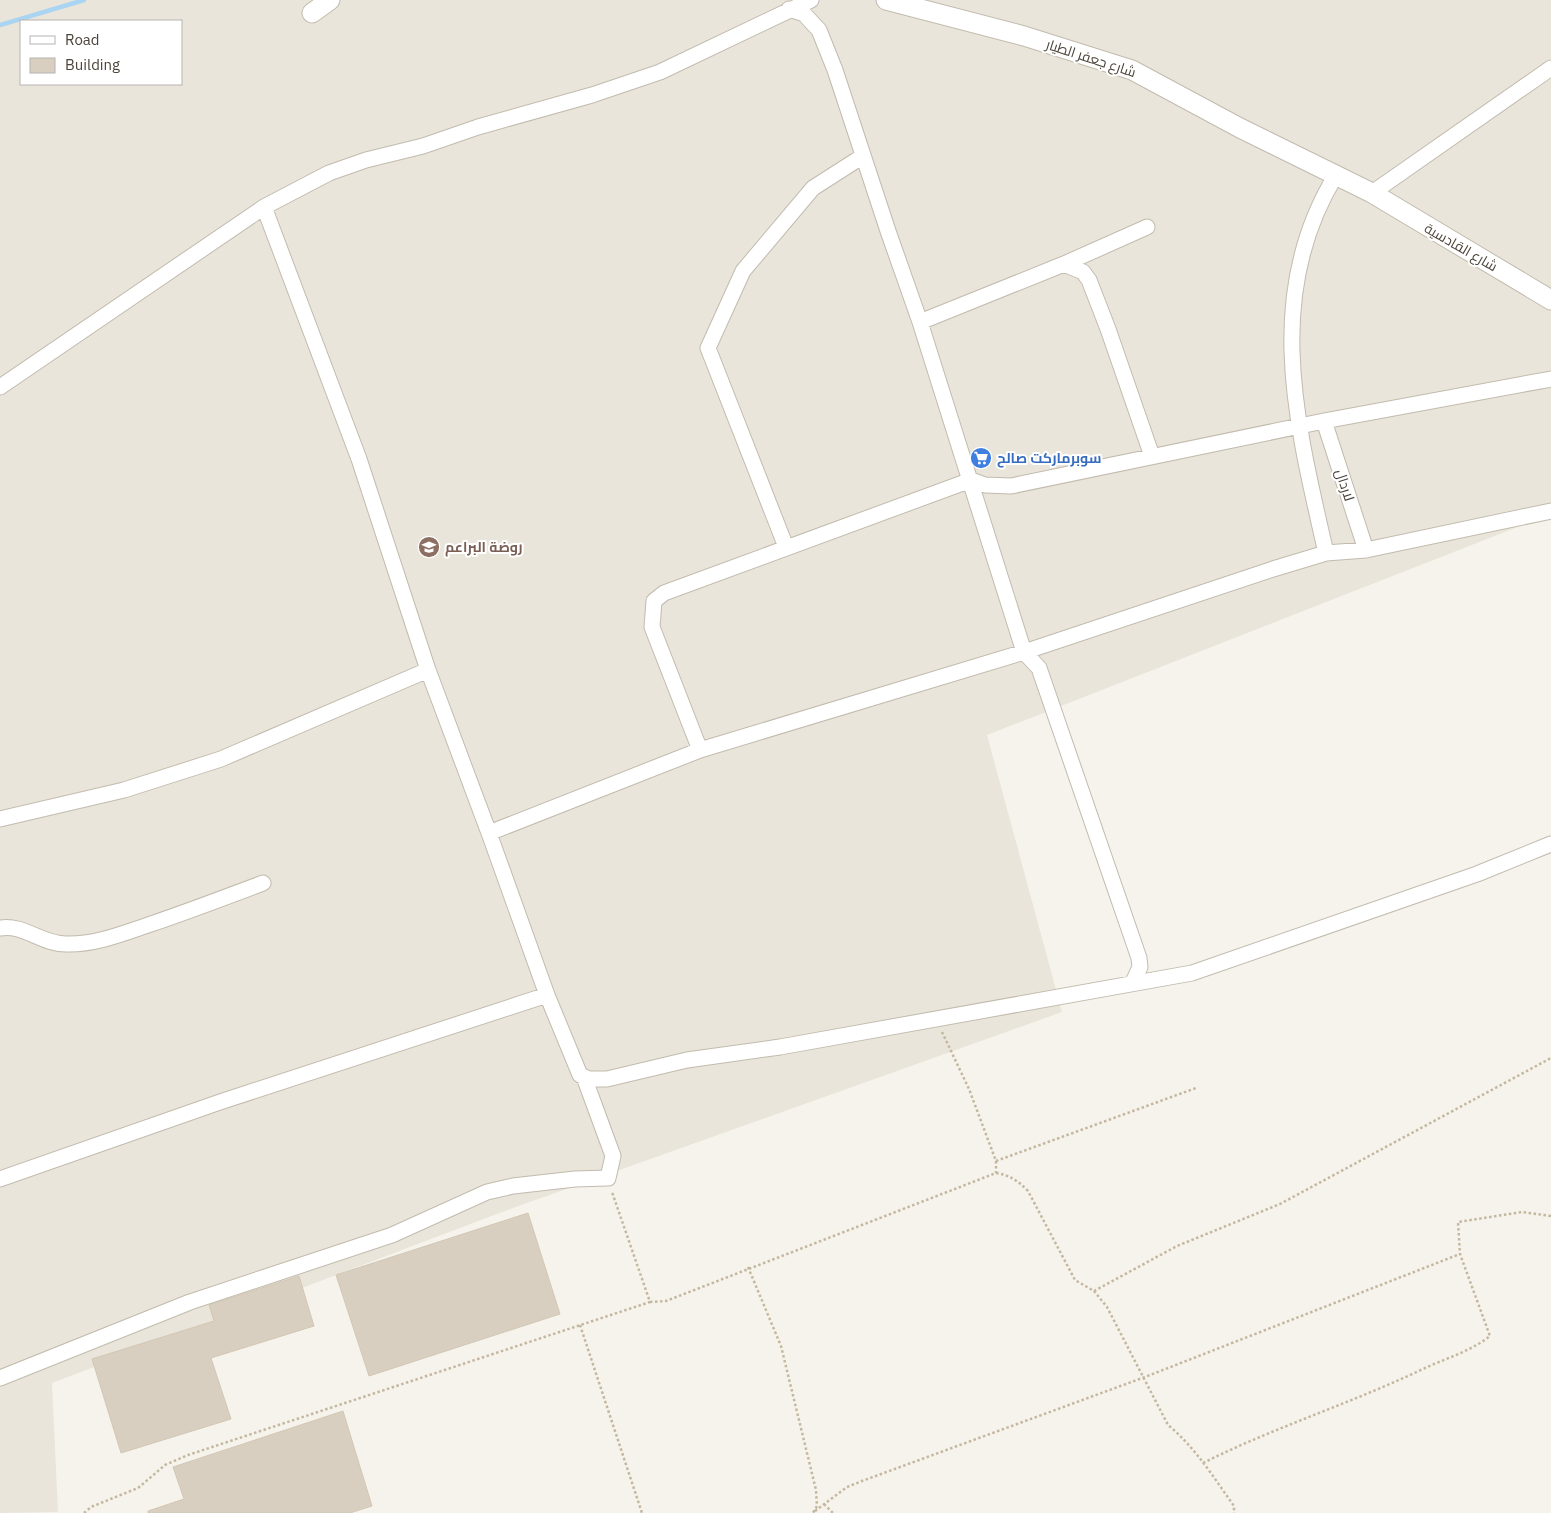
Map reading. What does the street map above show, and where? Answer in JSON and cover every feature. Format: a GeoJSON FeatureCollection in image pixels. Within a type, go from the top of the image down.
{"type":"FeatureCollection","features":[{"type":"Feature","properties":{"kind":"street"},"geometry":{"type":"LineString","coordinates":[[312,13],[330,0]]}},
{"type":"Feature","properties":{"kind":"street"},"geometry":{"type":"LineString","coordinates":[[0,387],[264,207],[329,173],[366,160],[422,146],[478,127],[592,95],[660,72],[735,38],[790,5],[810,0]]}},
{"type":"Feature","properties":{"kind":"street","name":"شارع جعفر الطيار"},"geometry":{"type":"LineString","coordinates":[[886,0],[1024,36],[1132,70],[1372,193]]}},
{"type":"Feature","properties":{"kind":"street"},"geometry":{"type":"LineString","coordinates":[[790,5],[804,14],[819,30],[920,322],[1024,652],[1039,668],[1139,958],[1140,967],[1133,982]]}},
{"type":"Feature","properties":{"kind":"street"},"geometry":{"type":"LineString","coordinates":[[1372,193],[1551,68]]}},
{"type":"Feature","properties":{"kind":"street"},"geometry":{"type":"LineString","coordinates":[[786,547],[708,348],[743,271],[814,188],[863,156]]}},
{"type":"Feature","properties":{"kind":"street"},"geometry":{"type":"LineString","coordinates":[[1326,553],[1298,427],[1291,350],[1294,301],[1302,251],[1324,194],[1336,175]]}},
{"type":"Feature","properties":{"kind":"street","name":"شارع القادسية"},"geometry":{"type":"LineString","coordinates":[[1372,193],[1551,300]]}},
{"type":"Feature","properties":{"kind":"street"},"geometry":{"type":"LineString","coordinates":[[264,207],[360,459],[428,670],[547,995],[580,1075],[584,1077],[597,1080],[607,1079],[687,1060],[780,1046],[1166,976],[1192,973],[1478,874],[1551,844]]}},
{"type":"Feature","properties":{"kind":"street"},"geometry":{"type":"LineString","coordinates":[[920,322],[1064,264],[1147,227]]}},
{"type":"Feature","properties":{"kind":"street"},"geometry":{"type":"LineString","coordinates":[[1064,264],[1083,272],[1089,280],[1108,328],[1152,456]]}},
{"type":"Feature","properties":{"kind":"street"},"geometry":{"type":"LineString","coordinates":[[700,750],[652,627],[654,601],[664,594],[786,547],[971,480],[996,487],[1011,486],[1087,472],[1152,456],[1324,421],[1551,379]]}},
{"type":"Feature","properties":{"kind":"street","name":"لاردال"},"geometry":{"type":"LineString","coordinates":[[1324,421],[1366,550]]}},
{"type":"Feature","properties":{"kind":"street"},"geometry":{"type":"LineString","coordinates":[[489,833],[700,750],[1024,652],[1326,553],[1366,550],[1551,511]]}},
{"type":"Feature","properties":{"kind":"street"},"geometry":{"type":"LineString","coordinates":[[0,819],[152,782],[221,759],[428,670]]}},
{"type":"Feature","properties":{"kind":"street"},"geometry":{"type":"LineString","coordinates":[[0,928],[14,926],[54,943],[67,944],[98,941],[180,914],[263,883]]}},
{"type":"Feature","properties":{"kind":"street"},"geometry":{"type":"LineString","coordinates":[[1139,958],[1152,971],[1166,976]]}},
{"type":"Feature","properties":{"kind":"street"},"geometry":{"type":"LineString","coordinates":[[0,1179],[220,1102],[547,995]]}},
{"type":"Feature","properties":{"kind":"street"},"geometry":{"type":"LineString","coordinates":[[0,1378],[190,1302],[392,1235],[488,1192],[513,1186],[575,1179],[608,1178],[613,1156],[584,1077]]}},
{"type":"Feature","properties":{"kind":"path"},"geometry":{"type":"LineString","coordinates":[[935,1018],[969,1088],[996,1161],[996,1173]]}},
{"type":"Feature","properties":{"kind":"path"},"geometry":{"type":"LineString","coordinates":[[1094,1291],[1177,1246],[1280,1204],[1551,1058]]}},
{"type":"Feature","properties":{"kind":"path"},"geometry":{"type":"LineString","coordinates":[[996,1161],[1196,1088]]}},
{"type":"Feature","properties":{"kind":"path"},"geometry":{"type":"LineString","coordinates":[[84,1513],[90,1507],[138,1488],[166,1465],[188,1455],[650,1302],[666,1301],[748,1267],[996,1173],[1012,1177],[1028,1191],[1075,1280],[1094,1291],[1107,1306],[1168,1425],[1182,1436],[1203,1463],[1234,1506],[1234,1513]]}},
{"type":"Feature","properties":{"kind":"path"},"geometry":{"type":"LineString","coordinates":[[608,1178],[650,1302]]}},
{"type":"Feature","properties":{"kind":"path"},"geometry":{"type":"LineString","coordinates":[[1203,1463],[1250,1440],[1384,1388],[1476,1347],[1490,1336],[1460,1254],[1458,1222],[1522,1212],[1551,1216]]}},
{"type":"Feature","properties":{"kind":"path"},"geometry":{"type":"LineString","coordinates":[[814,1512],[847,1487],[862,1481],[1144,1377],[1460,1254]]}},
{"type":"Feature","properties":{"kind":"path"},"geometry":{"type":"LineString","coordinates":[[748,1267],[782,1346],[816,1490],[814,1512]]}},
{"type":"Feature","properties":{"kind":"path"},"geometry":{"type":"LineString","coordinates":[[580,1325],[642,1513]]}},
{"type":"Feature","properties":{"kind":"path"},"geometry":{"type":"LineString","coordinates":[[824,1504],[833,1513]]}},
{"type":"Feature","properties":{"kind":"shaded area"},"geometry":{"type":"Polygon","coordinates":[[[0,0],[1551,0],[1551,514],[987,735],[1062,1012],[502,1212],[52,1383],[58,1512],[0,1513],[0,0]]]}},
{"type":"Feature","properties":{"kind":"building"},"geometry":{"type":"Polygon","coordinates":[[[528,1213],[560,1314],[369,1376],[336,1275],[528,1213]]]}},
{"type":"Feature","properties":{"kind":"building"},"geometry":{"type":"Polygon","coordinates":[[[299,1276],[314,1326],[211,1358],[231,1419],[121,1453],[92,1359],[214,1321],[209,1305],[299,1276]]]}},
{"type":"Feature","properties":{"kind":"building"},"geometry":{"type":"Polygon","coordinates":[[[343,1411],[372,1506],[350,1513],[148,1513],[148,1511],[184,1499],[173,1467],[343,1411]]]}},
{"type":"Feature","properties":{"kind":"waterway"},"geometry":{"type":"LineString","coordinates":[[0,25],[84,0]]}},
{"type":"Feature","properties":{"kind":"place","name":"سوبرماركت صالح"},"geometry":{"type":"Point","coordinates":[981,458]}},
{"type":"Feature","properties":{"kind":"place","name":"روضة البراعم"},"geometry":{"type":"Point","coordinates":[429,547]}}]}
